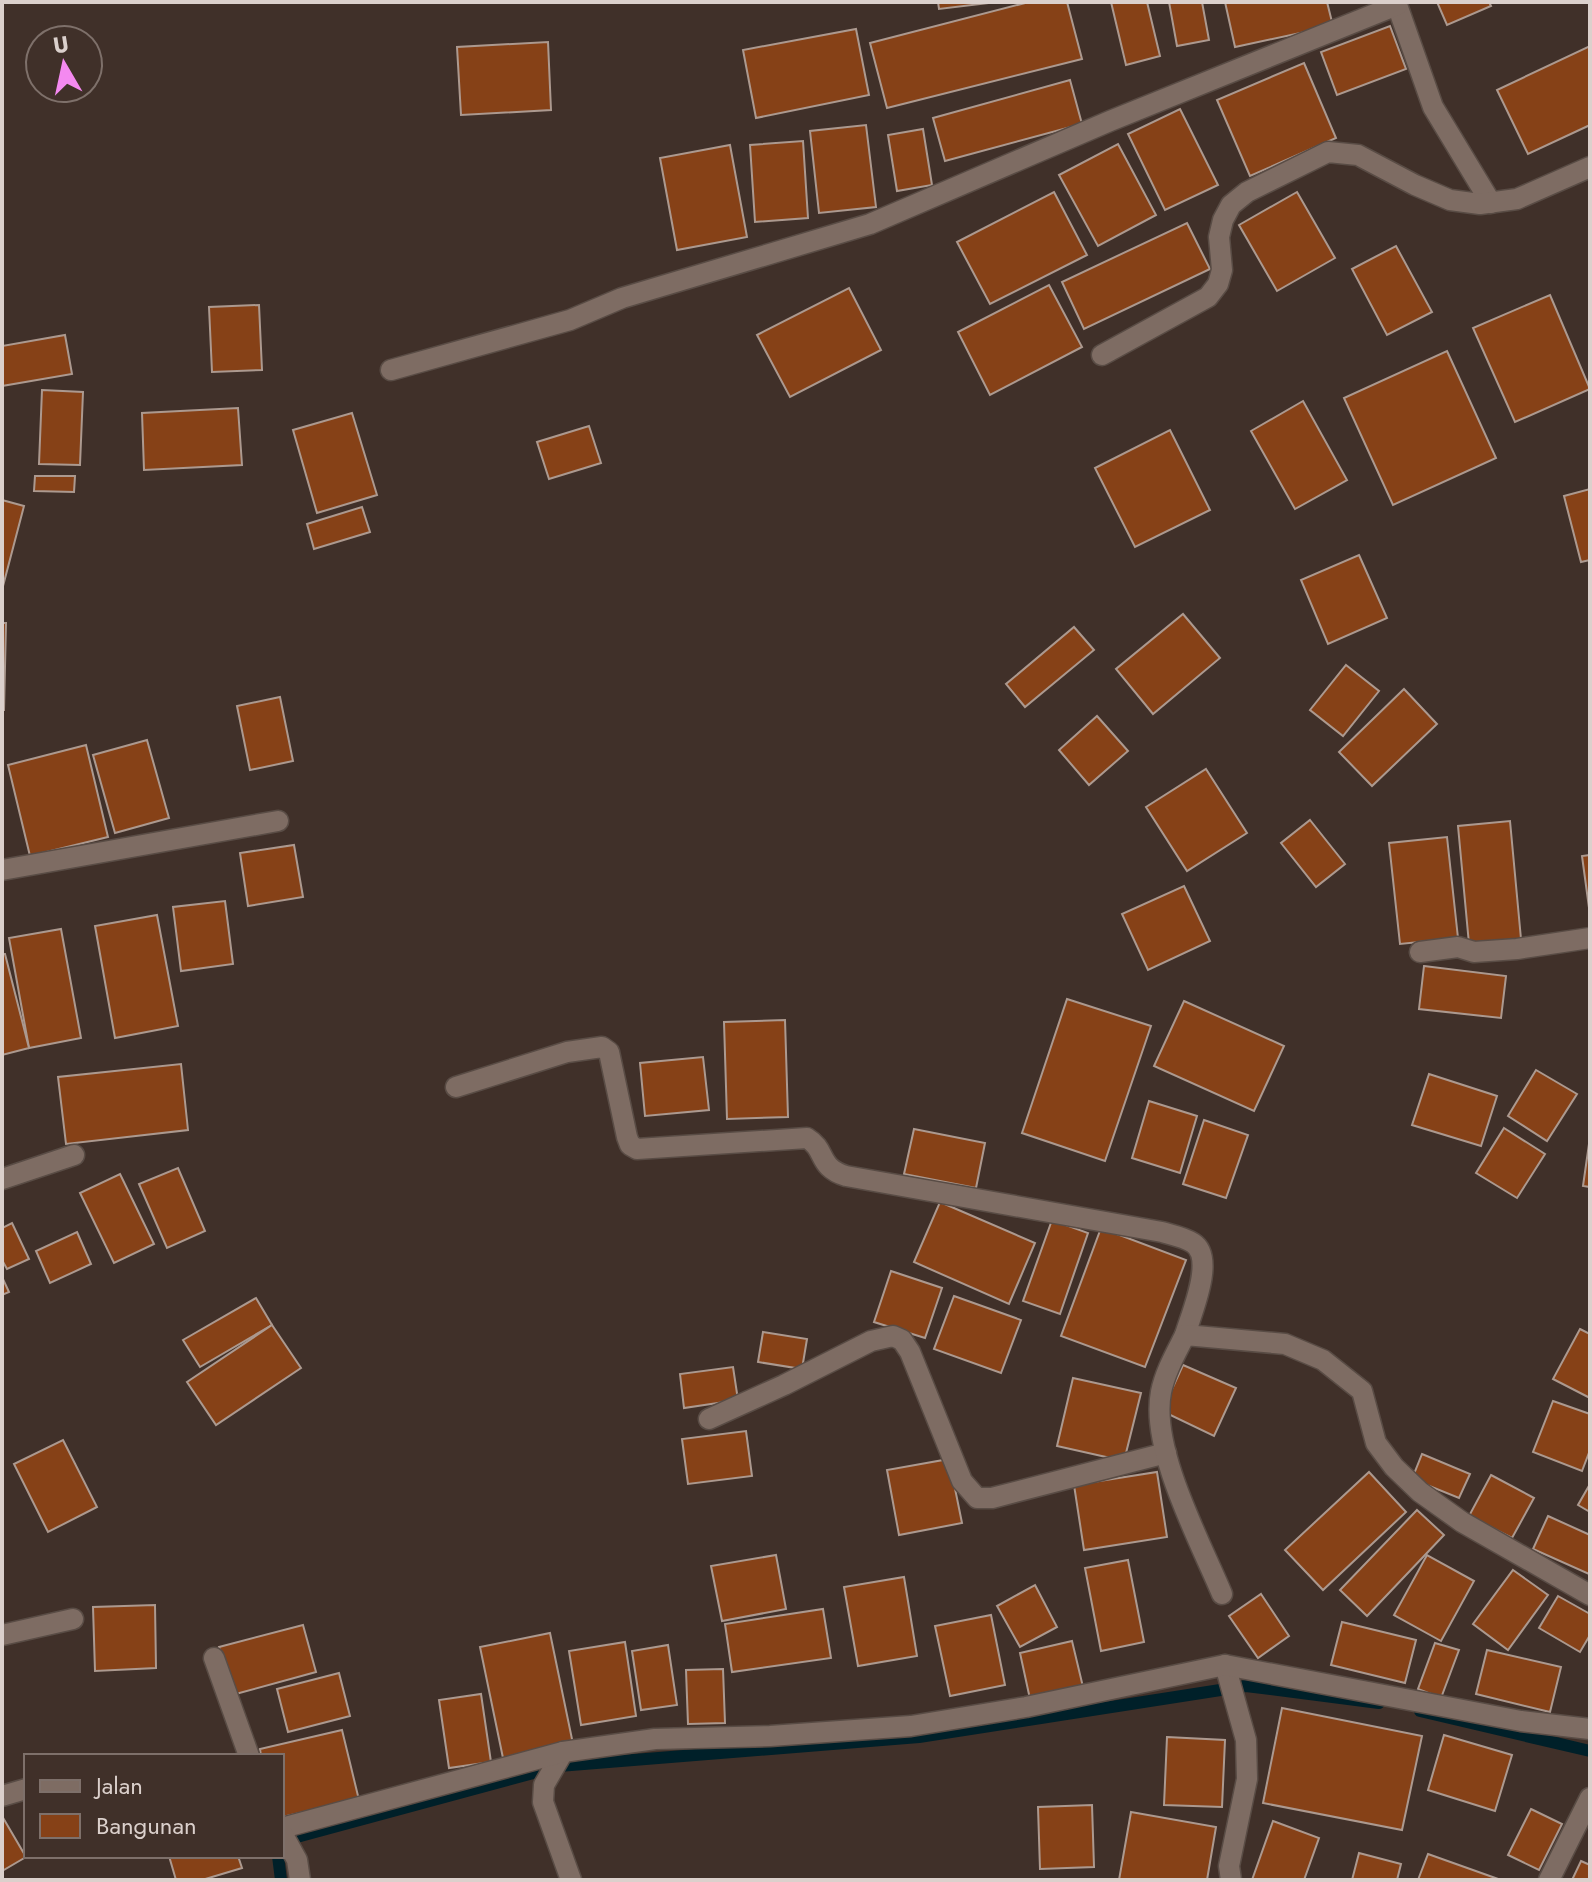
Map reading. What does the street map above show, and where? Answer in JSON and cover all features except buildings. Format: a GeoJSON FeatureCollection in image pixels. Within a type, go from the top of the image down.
{"type":"FeatureCollection","features":[{"type":"Feature","properties":{"kind":"street"},"geometry":{"type":"LineString","coordinates":[[391,370],[570,320],[622,298],[870,224],[1397,3],[1433,107],[1491,203]]}},
{"type":"Feature","properties":{"kind":"street"},"geometry":{"type":"LineString","coordinates":[[1102,355],[1208,297],[1218,284],[1222,270],[1219,237],[1231,205],[1247,192],[1328,152],[1358,155],[1450,200],[1491,203],[1517,199],[1590,167]]}},
{"type":"Feature","properties":{"kind":"street"},"geometry":{"type":"LineString","coordinates":[[2,870],[278,821]]}},
{"type":"Feature","properties":{"kind":"street"},"geometry":{"type":"LineString","coordinates":[[1420,952],[1458,947],[1474,952],[1517,949],[1590,938]]}},
{"type":"Feature","properties":{"kind":"street"},"geometry":{"type":"LineString","coordinates":[[456,1087],[567,1052],[602,1047],[609,1052],[630,1145],[637,1149],[807,1138],[817,1145],[828,1167],[846,1176],[1162,1232],[1189,1240],[1201,1251],[1202,1278],[1185,1335],[1161,1391],[1161,1424],[1166,1453],[1222,1594]]}},
{"type":"Feature","properties":{"kind":"street"},"geometry":{"type":"LineString","coordinates":[[2,1179],[74,1155]]}},
{"type":"Feature","properties":{"kind":"street"},"geometry":{"type":"LineString","coordinates":[[1185,1335],[1285,1344],[1323,1360],[1362,1391],[1376,1443],[1394,1467],[1420,1492],[1462,1522],[1590,1595]]}},
{"type":"Feature","properties":{"kind":"street"},"geometry":{"type":"LineString","coordinates":[[709,1419],[871,1341],[893,1336],[907,1346],[962,1481],[977,1498],[992,1498],[1166,1453]]}},
{"type":"Feature","properties":{"kind":"street"},"geometry":{"type":"LineString","coordinates":[[2,1635],[73,1619]]}},
{"type":"Feature","properties":{"kind":"street"},"geometry":{"type":"LineString","coordinates":[[214,1658],[248,1754]]}},
{"type":"Feature","properties":{"kind":"street"},"geometry":{"type":"LineString","coordinates":[[1227,1668],[1246,1740],[1247,1779],[1229,1866],[1231,1880]]}},
{"type":"Feature","properties":{"kind":"street"},"geometry":{"type":"LineString","coordinates":[[284,1833],[562,1754],[655,1739],[770,1736],[911,1726],[1227,1668],[1521,1721],[1590,1729]]}},
{"type":"Feature","properties":{"kind":"street"},"geometry":{"type":"LineString","coordinates":[[562,1754],[544,1785],[543,1802],[571,1880]]}},
{"type":"Feature","properties":{"kind":"street"},"geometry":{"type":"LineString","coordinates":[[2,1796],[24,1790]]}},
{"type":"Feature","properties":{"kind":"street"},"geometry":{"type":"LineString","coordinates":[[1549,1880],[1590,1798]]}},
{"type":"Feature","properties":{"kind":"street"},"geometry":{"type":"LineString","coordinates":[[284,1835],[298,1870]]}},
{"type":"Feature","properties":{"kind":"waterway"},"geometry":{"type":"LineString","coordinates":[[284,1840],[559,1766],[919,1737],[1246,1686],[1379,1703]]}},
{"type":"Feature","properties":{"kind":"waterway"},"geometry":{"type":"LineString","coordinates":[[1420,1711],[1590,1751]]}},
{"type":"Feature","properties":{"kind":"waterway"},"geometry":{"type":"LineString","coordinates":[[278,1858],[281,1880]]}}]}
